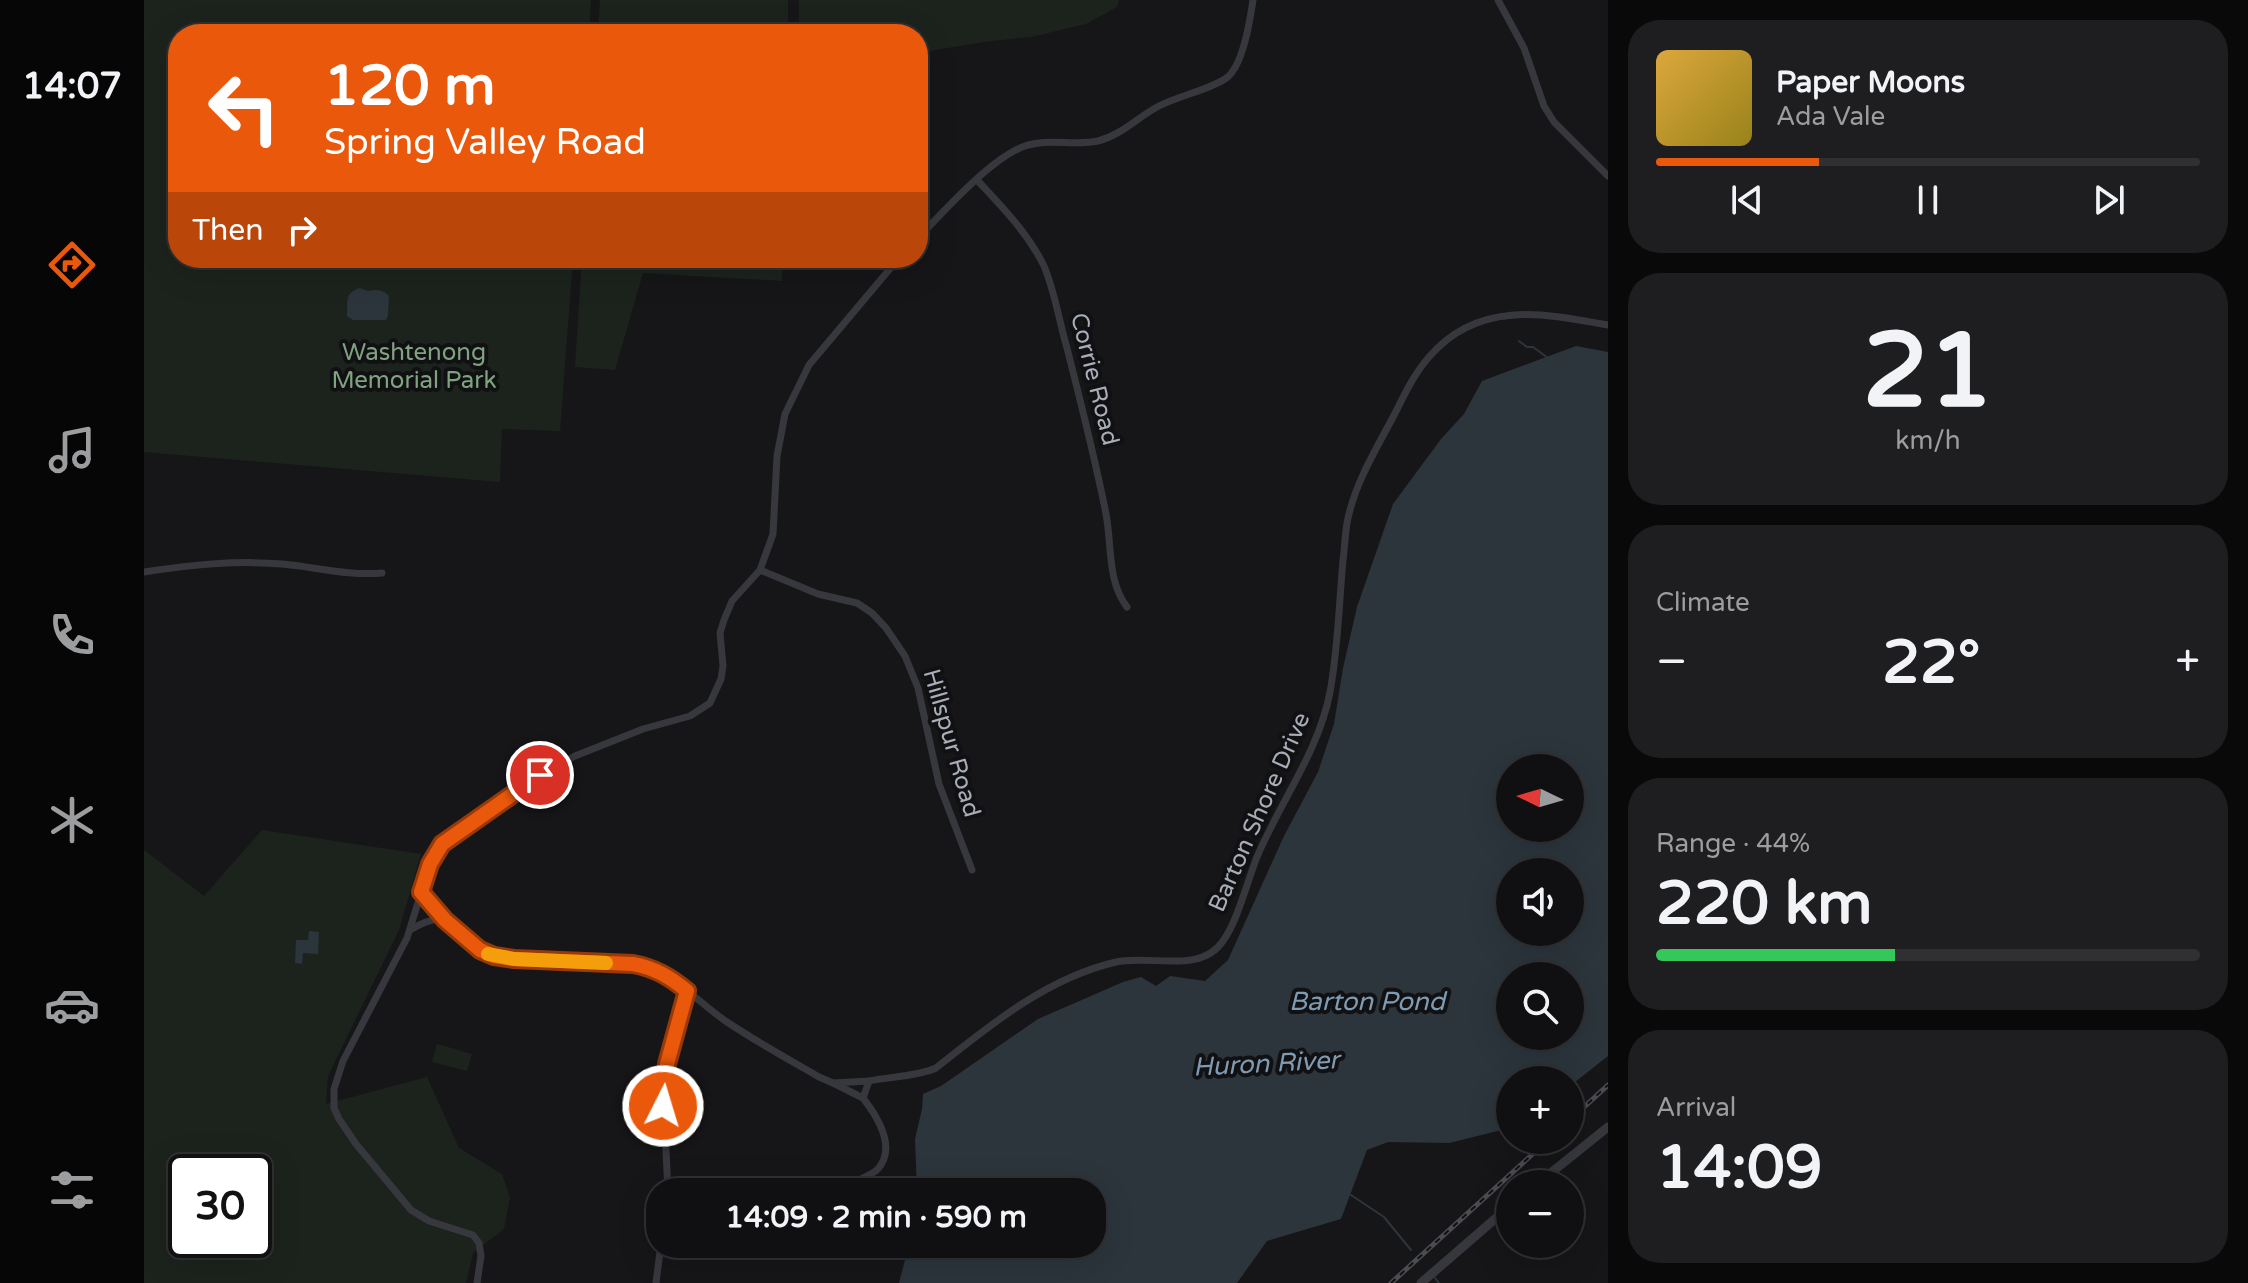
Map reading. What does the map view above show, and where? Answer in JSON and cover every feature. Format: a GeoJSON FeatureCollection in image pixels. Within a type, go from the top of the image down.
{"type":"FeatureCollection","features":[{"type":"Feature","properties":{"kind":"street"},"geometry":{"type":"LineString","coordinates":[[928,228],[977,180],[1012,152],[1027,145],[1098,141],[1117,134],[1158,106],[1226,79],[1236,68],[1249,27],[1253,0]]}},
{"type":"Feature","properties":{"kind":"street"},"geometry":{"type":"LineString","coordinates":[[1498,0],[1524,48],[1544,106],[1554,122],[1608,176]]}},
{"type":"Feature","properties":{"kind":"street","name":"Corrie Road"},"geometry":{"type":"LineString","coordinates":[[977,180],[1030,241],[1044,268],[1074,371],[1091,445],[1106,516],[1114,582],[1118,595],[1127,607]]}},
{"type":"Feature","properties":{"kind":"street"},"geometry":{"type":"LineString","coordinates":[[477,1283],[481,1256],[479,1243],[473,1235],[429,1221],[411,1210],[339,1119],[334,1108],[334,1089],[343,1061],[395,963],[410,930],[430,864],[442,844],[540,775],[575,756],[635,732],[690,716],[710,703],[721,679],[720,633],[724,620],[732,601],[760,570],[773,534],[779,436],[785,414],[809,365],[891,268]]}},
{"type":"Feature","properties":{"kind":"street","name":"Barton Shore Drive"},"geometry":{"type":"LineString","coordinates":[[833,1083],[924,1073],[936,1068],[1005,1014],[1087,970],[1121,961],[1192,960],[1210,955],[1224,940],[1258,855],[1323,723],[1330,691],[1348,520],[1359,480],[1410,384],[1444,341],[1480,321],[1502,316],[1553,314],[1608,325]]}},
{"type":"Feature","properties":{"kind":"street"},"geometry":{"type":"LineString","coordinates":[[144,572],[201,564],[255,562],[346,574],[382,573]]}},
{"type":"Feature","properties":{"kind":"street","name":"Hillspur Road"},"geometry":{"type":"LineString","coordinates":[[760,570],[818,594],[857,603],[886,628],[905,656],[918,688],[939,784],[972,870]]}},
{"type":"Feature","properties":{"kind":"street"},"geometry":{"type":"LineString","coordinates":[[421,892],[445,920],[480,950],[494,956],[649,967],[667,976],[736,1028],[819,1077],[863,1098],[885,1133],[886,1148],[877,1171],[863,1178]]}},
{"type":"Feature","properties":{"kind":"street"},"geometry":{"type":"LineString","coordinates":[[410,930],[434,919],[445,920]]}},
{"type":"Feature","properties":{"kind":"street"},"geometry":{"type":"LineString","coordinates":[[667,1178],[663,1088],[687,991]]}},
{"type":"Feature","properties":{"kind":"street"},"geometry":{"type":"LineString","coordinates":[[863,1098],[869,1081]]}},
{"type":"Feature","properties":{"kind":"street"},"geometry":{"type":"LineString","coordinates":[[1554,1170],[1608,1127]]}},
{"type":"Feature","properties":{"kind":"street"},"geometry":{"type":"LineString","coordinates":[[1421,1283],[1496,1218]]}},
{"type":"Feature","properties":{"kind":"street"},"geometry":{"type":"LineString","coordinates":[[656,1283],[659,1258]]}},
{"type":"Feature","properties":{"kind":"green space","name":"Washtenong Memorial Park"},"geometry":{"type":"Polygon","coordinates":[[[144,0],[591,0],[590,24],[168,24],[168,268],[572,268],[560,431],[502,429],[500,482],[144,452],[144,0]]]}},
{"type":"Feature","properties":{"kind":"green space"},"geometry":{"type":"Polygon","coordinates":[[[600,0],[788,0],[788,24],[599,24],[600,0]]]}},
{"type":"Feature","properties":{"kind":"green space"},"geometry":{"type":"Polygon","coordinates":[[[799,0],[1119,0],[1117,7],[1086,24],[1031,37],[928,51],[928,24],[799,24],[799,0]]]}},
{"type":"Feature","properties":{"kind":"green space"},"geometry":{"type":"Polygon","coordinates":[[[581,268],[782,268],[782,281],[643,273],[615,370],[575,367],[581,268]]]}},
{"type":"Feature","properties":{"kind":"green space"},"geometry":{"type":"Polygon","coordinates":[[[262,830],[421,854],[399,930],[328,1076],[326,1104],[427,1077],[459,1148],[502,1174],[510,1197],[504,1229],[473,1253],[466,1283],[144,1283],[144,850],[204,896],[262,830]]]}},
{"type":"Feature","properties":{"kind":"green space"},"geometry":{"type":"Polygon","coordinates":[[[437,1044],[472,1054],[467,1071],[432,1062],[437,1044]]]}},
{"type":"Feature","properties":{"kind":"water"},"geometry":{"type":"Polygon","coordinates":[[[360,288],[380,290],[389,296],[386,320],[353,320],[347,316],[349,295],[360,288]]]}},
{"type":"Feature","properties":{"kind":"water","name":"Barton Pond"},"geometry":{"type":"Polygon","coordinates":[[[1576,346],[1608,352],[1608,1056],[1584,1075],[1584,1066],[1496,1066],[1496,1131],[1449,1143],[1388,1142],[1367,1150],[1341,1219],[1267,1241],[1237,1283],[899,1283],[905,1258],[1106,1258],[1106,1178],[916,1178],[915,1139],[923,1094],[941,1086],[1038,1019],[1141,977],[1156,986],[1170,976],[1205,981],[1228,960],[1284,836],[1318,772],[1334,724],[1357,607],[1393,504],[1441,439],[1464,414],[1482,381],[1576,346]]]}},
{"type":"Feature","properties":{"kind":"water"},"geometry":{"type":"Polygon","coordinates":[[[309,931],[319,932],[318,954],[303,953],[302,964],[295,963],[296,940],[308,940],[309,931]]]}},
{"type":"Feature","properties":{"kind":"waterway"},"geometry":{"type":"LineString","coordinates":[[1519,341],[1548,358]]}},
{"type":"Feature","properties":{"kind":"waterway"},"geometry":{"type":"LineString","coordinates":[[1351,1195],[1384,1217],[1411,1250]]}},
{"type":"Feature","properties":{"kind":"waterway"},"geometry":{"type":"LineString","coordinates":[[1435,1278],[1439,1283]]}},
{"type":"Feature","properties":{"kind":"railway"},"geometry":{"type":"LineString","coordinates":[[1584,1107],[1608,1085]]}},
{"type":"Feature","properties":{"kind":"railway"},"geometry":{"type":"LineString","coordinates":[[1391,1283],[1533,1154]]}},
{"type":"Feature","properties":{"kind":"slow traffic"},"geometry":{"type":"LineString","coordinates":[[488,954],[514,959],[606,963]]}},
{"type":"Feature","properties":{"kind":"route"},"geometry":{"type":"LineString","coordinates":[[540,775],[442,844],[430,864],[421,892],[445,920],[480,950],[494,956],[633,964],[649,967],[667,976],[687,991],[667,1064],[663,1106]]}},
{"type":"Feature","properties":{"kind":"water label","name":"Huron River"},"geometry":{"type":"Point","coordinates":[1266,1063]}}]}
